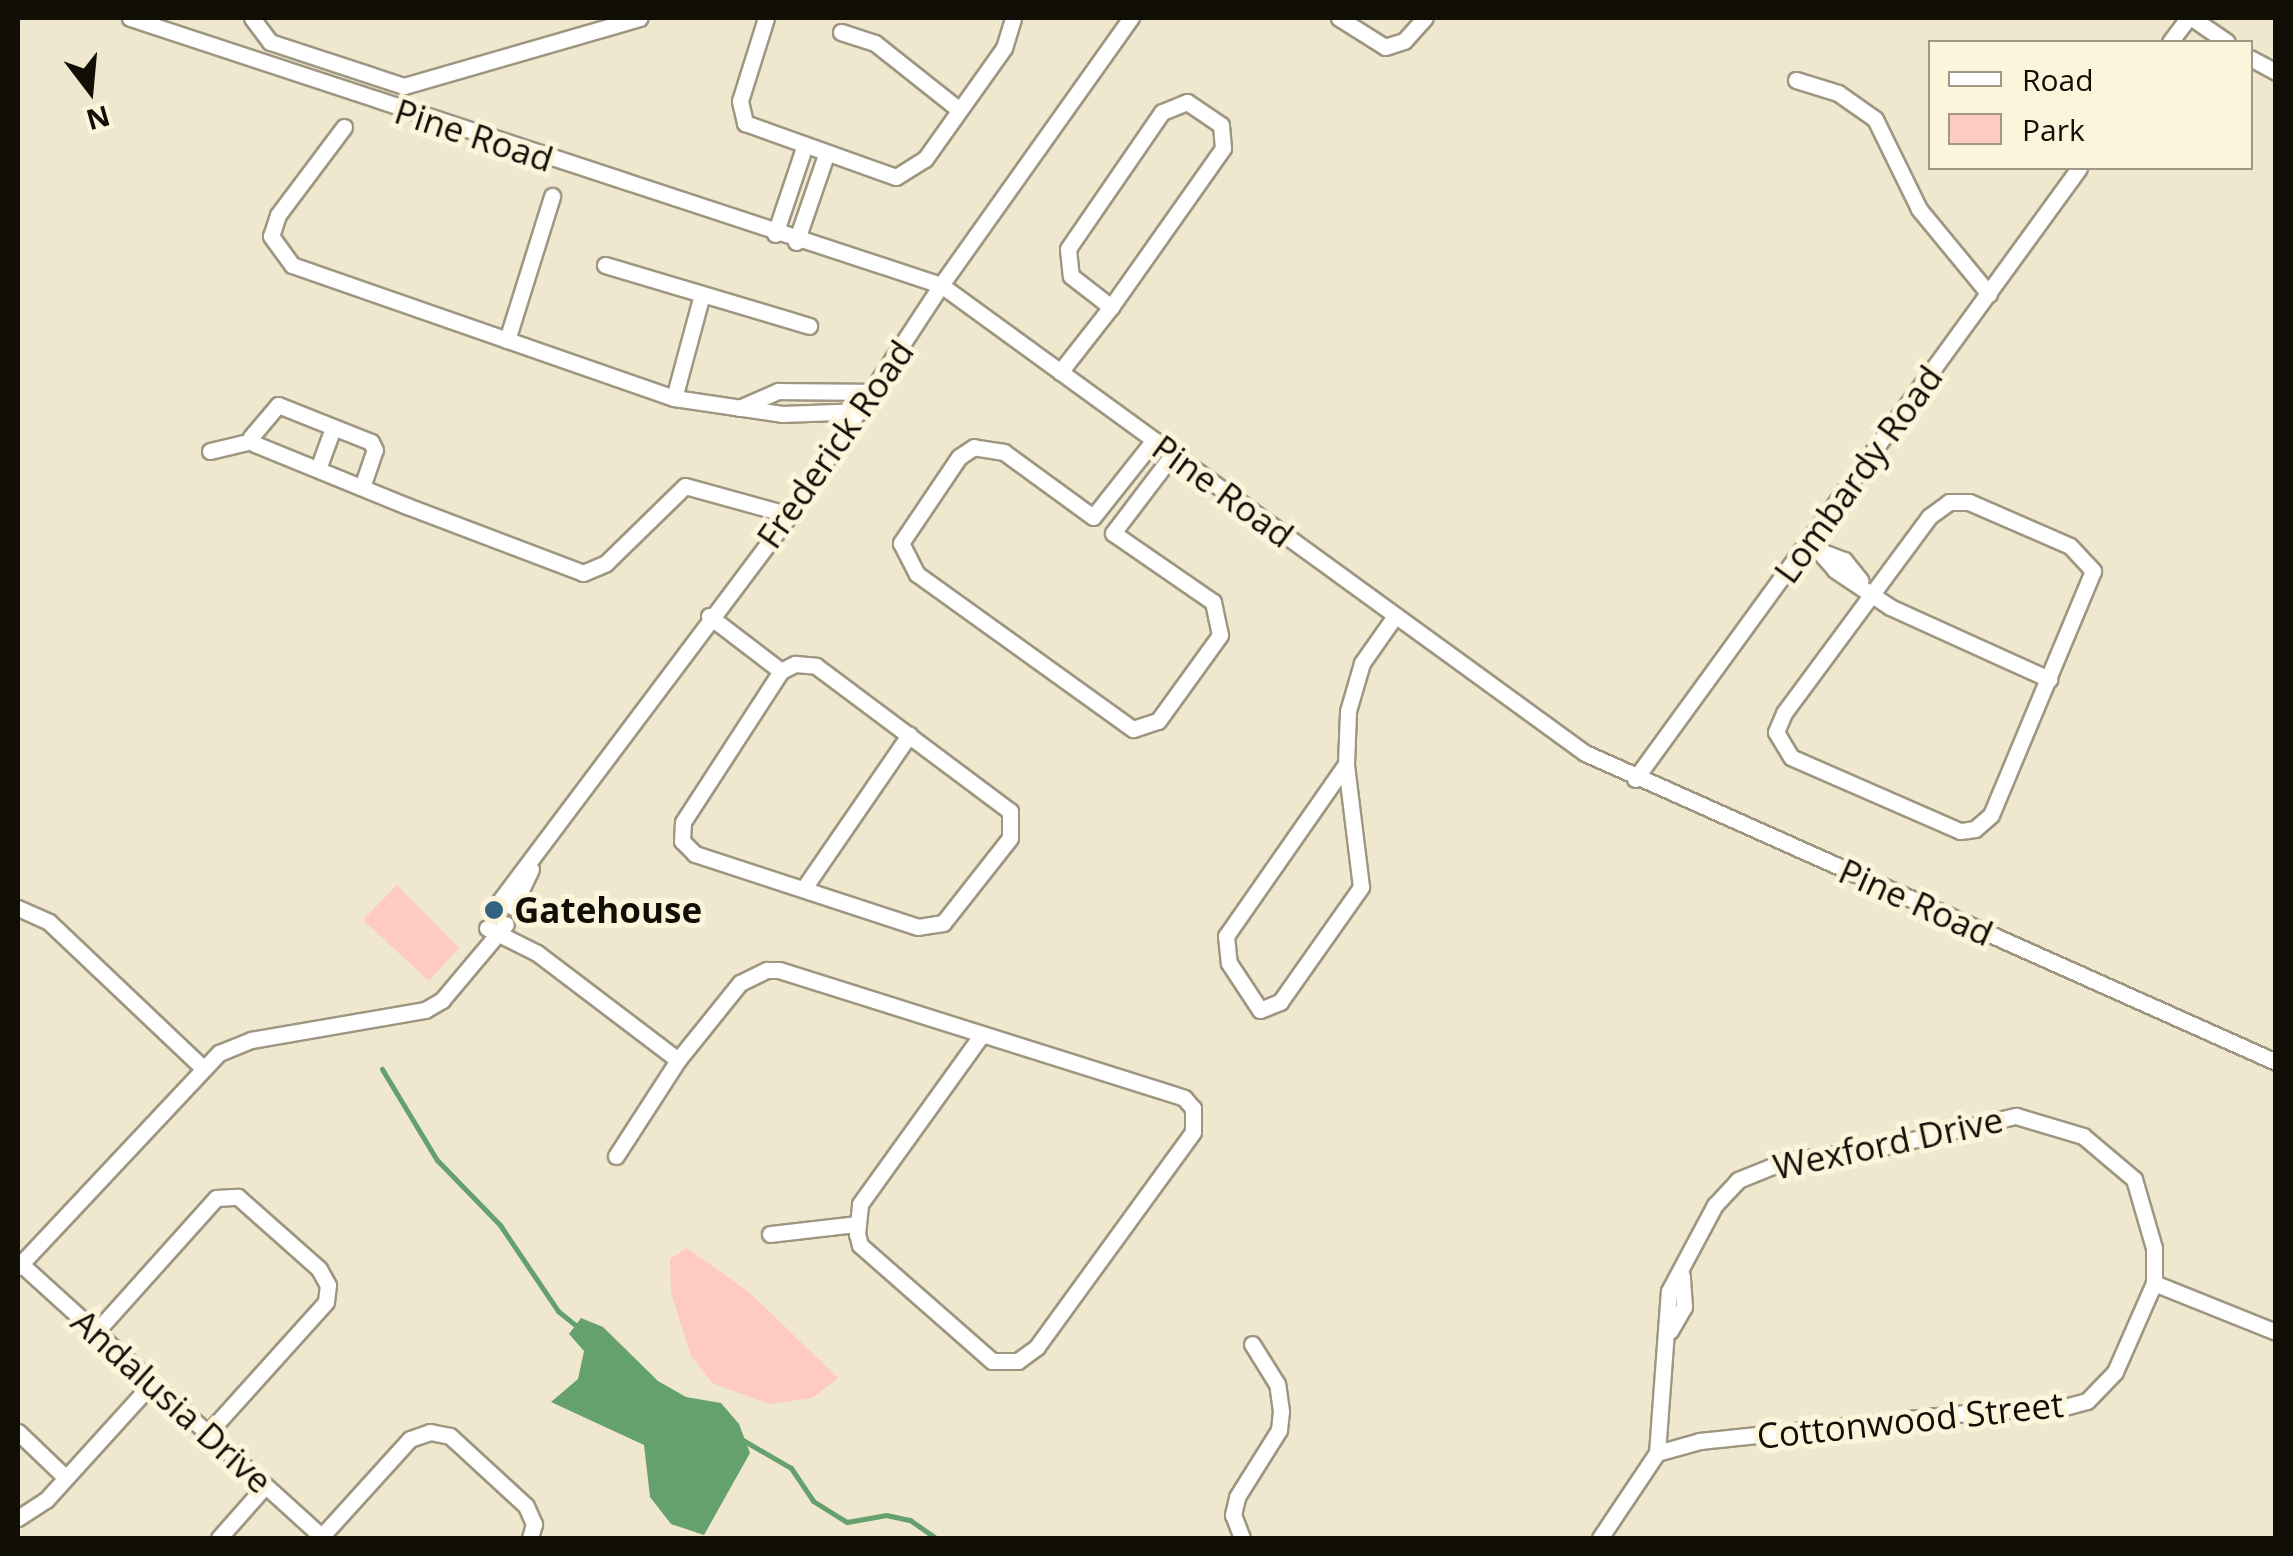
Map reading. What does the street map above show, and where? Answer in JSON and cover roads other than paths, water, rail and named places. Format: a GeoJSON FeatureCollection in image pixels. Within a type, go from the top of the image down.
{"type":"FeatureCollection","features":[{"type":"Feature","properties":{"kind":"street","name":"Pine Road"},"geometry":{"type":"LineString","coordinates":[[130,18],[796,242],[941,284],[1586,753],[1636,779],[2276,1062]]}},
{"type":"Feature","properties":{"kind":"street"},"geometry":{"type":"LineString","coordinates":[[252,18],[270,42],[404,86],[639,18]]}},
{"type":"Feature","properties":{"kind":"street"},"geometry":{"type":"LineString","coordinates":[[766,18],[742,114],[753,131],[883,176],[904,174],[925,159],[1004,48],[1013,18]]}},
{"type":"Feature","properties":{"kind":"street","name":"Frederick Road"},"geometry":{"type":"LineString","coordinates":[[505,898],[708,616],[790,516],[876,392],[941,284],[1131,18]]}},
{"type":"Feature","properties":{"kind":"street"},"geometry":{"type":"LineString","coordinates":[[1340,18],[1384,47],[1404,42],[1424,18]]}},
{"type":"Feature","properties":{"kind":"street"},"geometry":{"type":"LineString","coordinates":[[2172,40],[2190,18],[2225,40]]}},
{"type":"Feature","properties":{"kind":"street"},"geometry":{"type":"LineString","coordinates":[[841,32],[874,43],[958,109]]}},
{"type":"Feature","properties":{"kind":"street"},"geometry":{"type":"LineString","coordinates":[[2253,60],[2276,72]]}},
{"type":"Feature","properties":{"kind":"street"},"geometry":{"type":"LineString","coordinates":[[1796,80],[1846,97],[1875,119],[1919,209],[1989,294]]}},
{"type":"Feature","properties":{"kind":"street"},"geometry":{"type":"LineString","coordinates":[[1060,372],[1111,307],[1226,142],[1221,125],[1186,102],[1162,112],[1068,249],[1072,276],[1111,307]]}},
{"type":"Feature","properties":{"kind":"street"},"geometry":{"type":"LineString","coordinates":[[344,127],[278,215],[270,236],[279,254],[292,265],[674,398],[738,408],[863,411]]}},
{"type":"Feature","properties":{"kind":"street"},"geometry":{"type":"LineString","coordinates":[[774,234],[804,148]]}},
{"type":"Feature","properties":{"kind":"street"},"geometry":{"type":"LineString","coordinates":[[796,242],[826,155]]}},
{"type":"Feature","properties":{"kind":"street","name":"Lombardy Road"},"geometry":{"type":"LineString","coordinates":[[1636,779],[1815,546],[2078,170]]}},
{"type":"Feature","properties":{"kind":"street"},"geometry":{"type":"LineString","coordinates":[[508,340],[552,196]]}},
{"type":"Feature","properties":{"kind":"street"},"geometry":{"type":"LineString","coordinates":[[605,265],[701,298],[810,326]]}},
{"type":"Feature","properties":{"kind":"street"},"geometry":{"type":"LineString","coordinates":[[674,398],[701,298]]}},
{"type":"Feature","properties":{"kind":"street"},"geometry":{"type":"LineString","coordinates":[[738,408],[778,391],[876,392]]}},
{"type":"Feature","properties":{"kind":"street"},"geometry":{"type":"LineString","coordinates":[[252,441],[278,406],[334,428],[374,446],[362,487]]}},
{"type":"Feature","properties":{"kind":"street"},"geometry":{"type":"LineString","coordinates":[[318,468],[334,428]]}},
{"type":"Feature","properties":{"kind":"street"},"geometry":{"type":"LineString","coordinates":[[1094,518],[1154,440]]}},
{"type":"Feature","properties":{"kind":"street"},"geometry":{"type":"LineString","coordinates":[[210,452],[252,441],[584,573],[606,563],[684,486],[790,516]]}},
{"type":"Feature","properties":{"kind":"street"},"geometry":{"type":"LineString","coordinates":[[974,447],[1004,452],[1094,518],[1220,612],[1220,635],[1158,722],[1141,729],[917,574],[901,552],[936,490],[974,447]]}},
{"type":"Feature","properties":{"kind":"street"},"geometry":{"type":"LineString","coordinates":[[1113,533],[1173,454]]}},
{"type":"Feature","properties":{"kind":"street"},"geometry":{"type":"LineString","coordinates":[[1949,502],[1969,502],[2070,546],[2088,558],[2092,579],[2048,679],[1992,814],[1975,829],[1950,828],[1791,757],[1778,740],[1784,713],[1870,593],[1930,516],[1949,502]]}},
{"type":"Feature","properties":{"kind":"street"},"geometry":{"type":"LineString","coordinates":[[1815,546],[1870,593],[2048,679]]}},
{"type":"Feature","properties":{"kind":"street"},"geometry":{"type":"LineString","coordinates":[[708,616],[782,671]]}},
{"type":"Feature","properties":{"kind":"street"},"geometry":{"type":"LineString","coordinates":[[1346,764],[1226,936],[1229,963],[1260,1010],[1280,1002],[1361,887],[1346,764],[1354,684],[1395,616]]}},
{"type":"Feature","properties":{"kind":"street"},"geometry":{"type":"LineString","coordinates":[[795,664],[816,666],[1006,804],[1010,838],[949,918],[934,927],[695,854],[680,832],[782,671],[795,664]]}},
{"type":"Feature","properties":{"kind":"street"},"geometry":{"type":"LineString","coordinates":[[804,888],[909,735]]}},
{"type":"Feature","properties":{"kind":"street"},"geometry":{"type":"LineString","coordinates":[[18,908],[49,922],[203,1068]]}},
{"type":"Feature","properties":{"kind":"street"},"geometry":{"type":"LineString","coordinates":[[19,1266],[228,1046],[426,1010],[482,954],[496,926],[678,1060]]}},
{"type":"Feature","properties":{"kind":"street"},"geometry":{"type":"LineString","coordinates":[[616,1156],[678,1060],[747,976],[767,970],[982,1034],[1184,1098],[1193,1108],[1193,1132],[1037,1347],[1018,1361],[992,1361],[860,1245],[856,1224],[860,1204],[982,1034]]}},
{"type":"Feature","properties":{"kind":"street","name":"Wexford Drive"},"geometry":{"type":"LineString","coordinates":[[1600,1538],[1656,1453],[1670,1331],[1665,1303],[1723,1193],[1756,1170],[1984,1120],[2032,1116],[2093,1142],[2134,1179],[2154,1248],[2154,1283]]}},
{"type":"Feature","properties":{"kind":"street"},"geometry":{"type":"LineString","coordinates":[[95,1333],[216,1198],[238,1197],[319,1268],[328,1285],[326,1302],[207,1434]]}},
{"type":"Feature","properties":{"kind":"street"},"geometry":{"type":"LineString","coordinates":[[770,1234],[856,1224]]}},
{"type":"Feature","properties":{"kind":"street","name":"Andalusia Drive"},"geometry":{"type":"LineString","coordinates":[[19,1266],[322,1538]]}},
{"type":"Feature","properties":{"kind":"street"},"geometry":{"type":"LineString","coordinates":[[2154,1283],[2276,1332]]}},
{"type":"Feature","properties":{"kind":"street","name":"Cottonwood Street"},"geometry":{"type":"LineString","coordinates":[[1656,1453],[1700,1441],[2070,1407],[2107,1386],[2154,1283]]}},
{"type":"Feature","properties":{"kind":"street"},"geometry":{"type":"LineString","coordinates":[[1242,1538],[1233,1515],[1237,1497],[1279,1430],[1282,1411],[1277,1384],[1252,1344]]}},
{"type":"Feature","properties":{"kind":"street"},"geometry":{"type":"LineString","coordinates":[[18,1518],[66,1478],[152,1383]]}},
{"type":"Feature","properties":{"kind":"street"},"geometry":{"type":"LineString","coordinates":[[18,1432],[66,1478]]}},
{"type":"Feature","properties":{"kind":"street"},"geometry":{"type":"LineString","coordinates":[[322,1538],[410,1440],[430,1432],[450,1436],[526,1506],[534,1524],[530,1538]]}},
{"type":"Feature","properties":{"kind":"street"},"geometry":{"type":"LineString","coordinates":[[219,1538],[264,1486]]}},
{"type":"Feature","properties":{"kind":"waterway"},"geometry":{"type":"LineString","coordinates":[[382,1069],[437,1160],[500,1225],[558,1311],[578,1327]]}},
{"type":"Feature","properties":{"kind":"waterway"},"geometry":{"type":"LineString","coordinates":[[741,1439],[791,1468],[813,1501],[847,1522],[886,1515],[910,1520],[936,1538]]}},
{"type":"Feature","properties":{"kind":"tunnel"},"geometry":{"type":"LineString","coordinates":[[491,919],[499,902]]}},
{"type":"Feature","properties":{"kind":"place","name":"Gatehouse"},"geometry":{"type":"Point","coordinates":[494,910]}}]}
